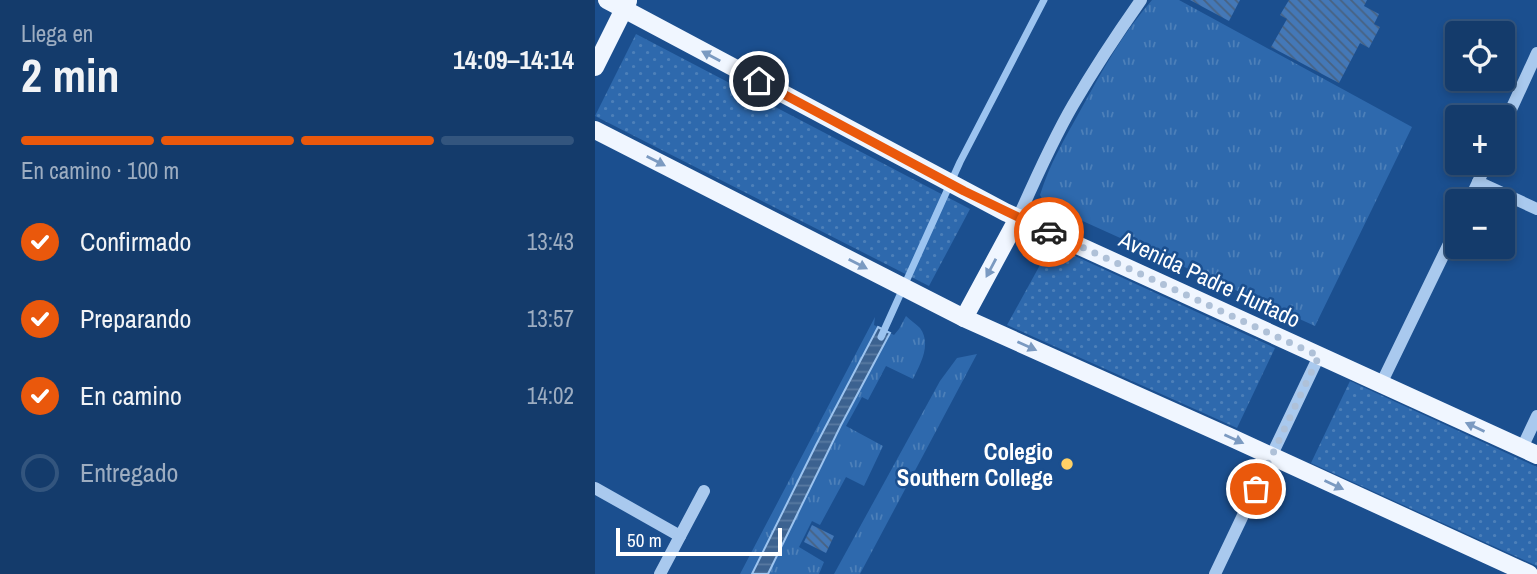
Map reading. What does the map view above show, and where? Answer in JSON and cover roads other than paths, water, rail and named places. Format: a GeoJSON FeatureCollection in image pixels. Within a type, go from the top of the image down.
{"type":"FeatureCollection","features":[{"type":"Feature","properties":{"kind":"main road","name":"Avenida Padre Hurtado"},"geometry":{"type":"LineString","coordinates":[[607,0],[627,5],[944,181],[1018,218],[1529,452]]}},
{"type":"Feature","properties":{"kind":"main road"},"geometry":{"type":"LineString","coordinates":[[595,66],[627,5]]}},
{"type":"Feature","properties":{"kind":"main road"},"geometry":{"type":"LineString","coordinates":[[595,130],[964,318],[1529,574]]}},
{"type":"Feature","properties":{"kind":"main road"},"geometry":{"type":"LineString","coordinates":[[964,318],[1018,218]]}},
{"type":"Feature","properties":{"kind":"street"},"geometry":{"type":"LineString","coordinates":[[1018,218],[1072,107],[1105,51],[1141,0]]}},
{"type":"Feature","properties":{"kind":"street"},"geometry":{"type":"LineString","coordinates":[[1513,105],[1537,52]]}},
{"type":"Feature","properties":{"kind":"street"},"geometry":{"type":"LineString","coordinates":[[1475,189],[1481,175]]}},
{"type":"Feature","properties":{"kind":"street"},"geometry":{"type":"LineString","coordinates":[[1478,182],[1537,209]]}},
{"type":"Feature","properties":{"kind":"street"},"geometry":{"type":"LineString","coordinates":[[1381,384],[1445,252]]}},
{"type":"Feature","properties":{"kind":"street"},"geometry":{"type":"LineString","coordinates":[[1215,574],[1319,356]]}},
{"type":"Feature","properties":{"kind":"street"},"geometry":{"type":"LineString","coordinates":[[1529,452],[1537,416]]}},
{"type":"Feature","properties":{"kind":"street"},"geometry":{"type":"LineString","coordinates":[[595,488],[680,536]]}},
{"type":"Feature","properties":{"kind":"street"},"geometry":{"type":"LineString","coordinates":[[660,574],[704,491]]}},
{"type":"Feature","properties":{"kind":"waterway"},"geometry":{"type":"LineString","coordinates":[[881,337],[960,162],[1044,0]]}},
{"type":"Feature","properties":{"kind":"place","name":"Colegio Southern College"},"geometry":{"type":"Point","coordinates":[1067,464]}}]}
